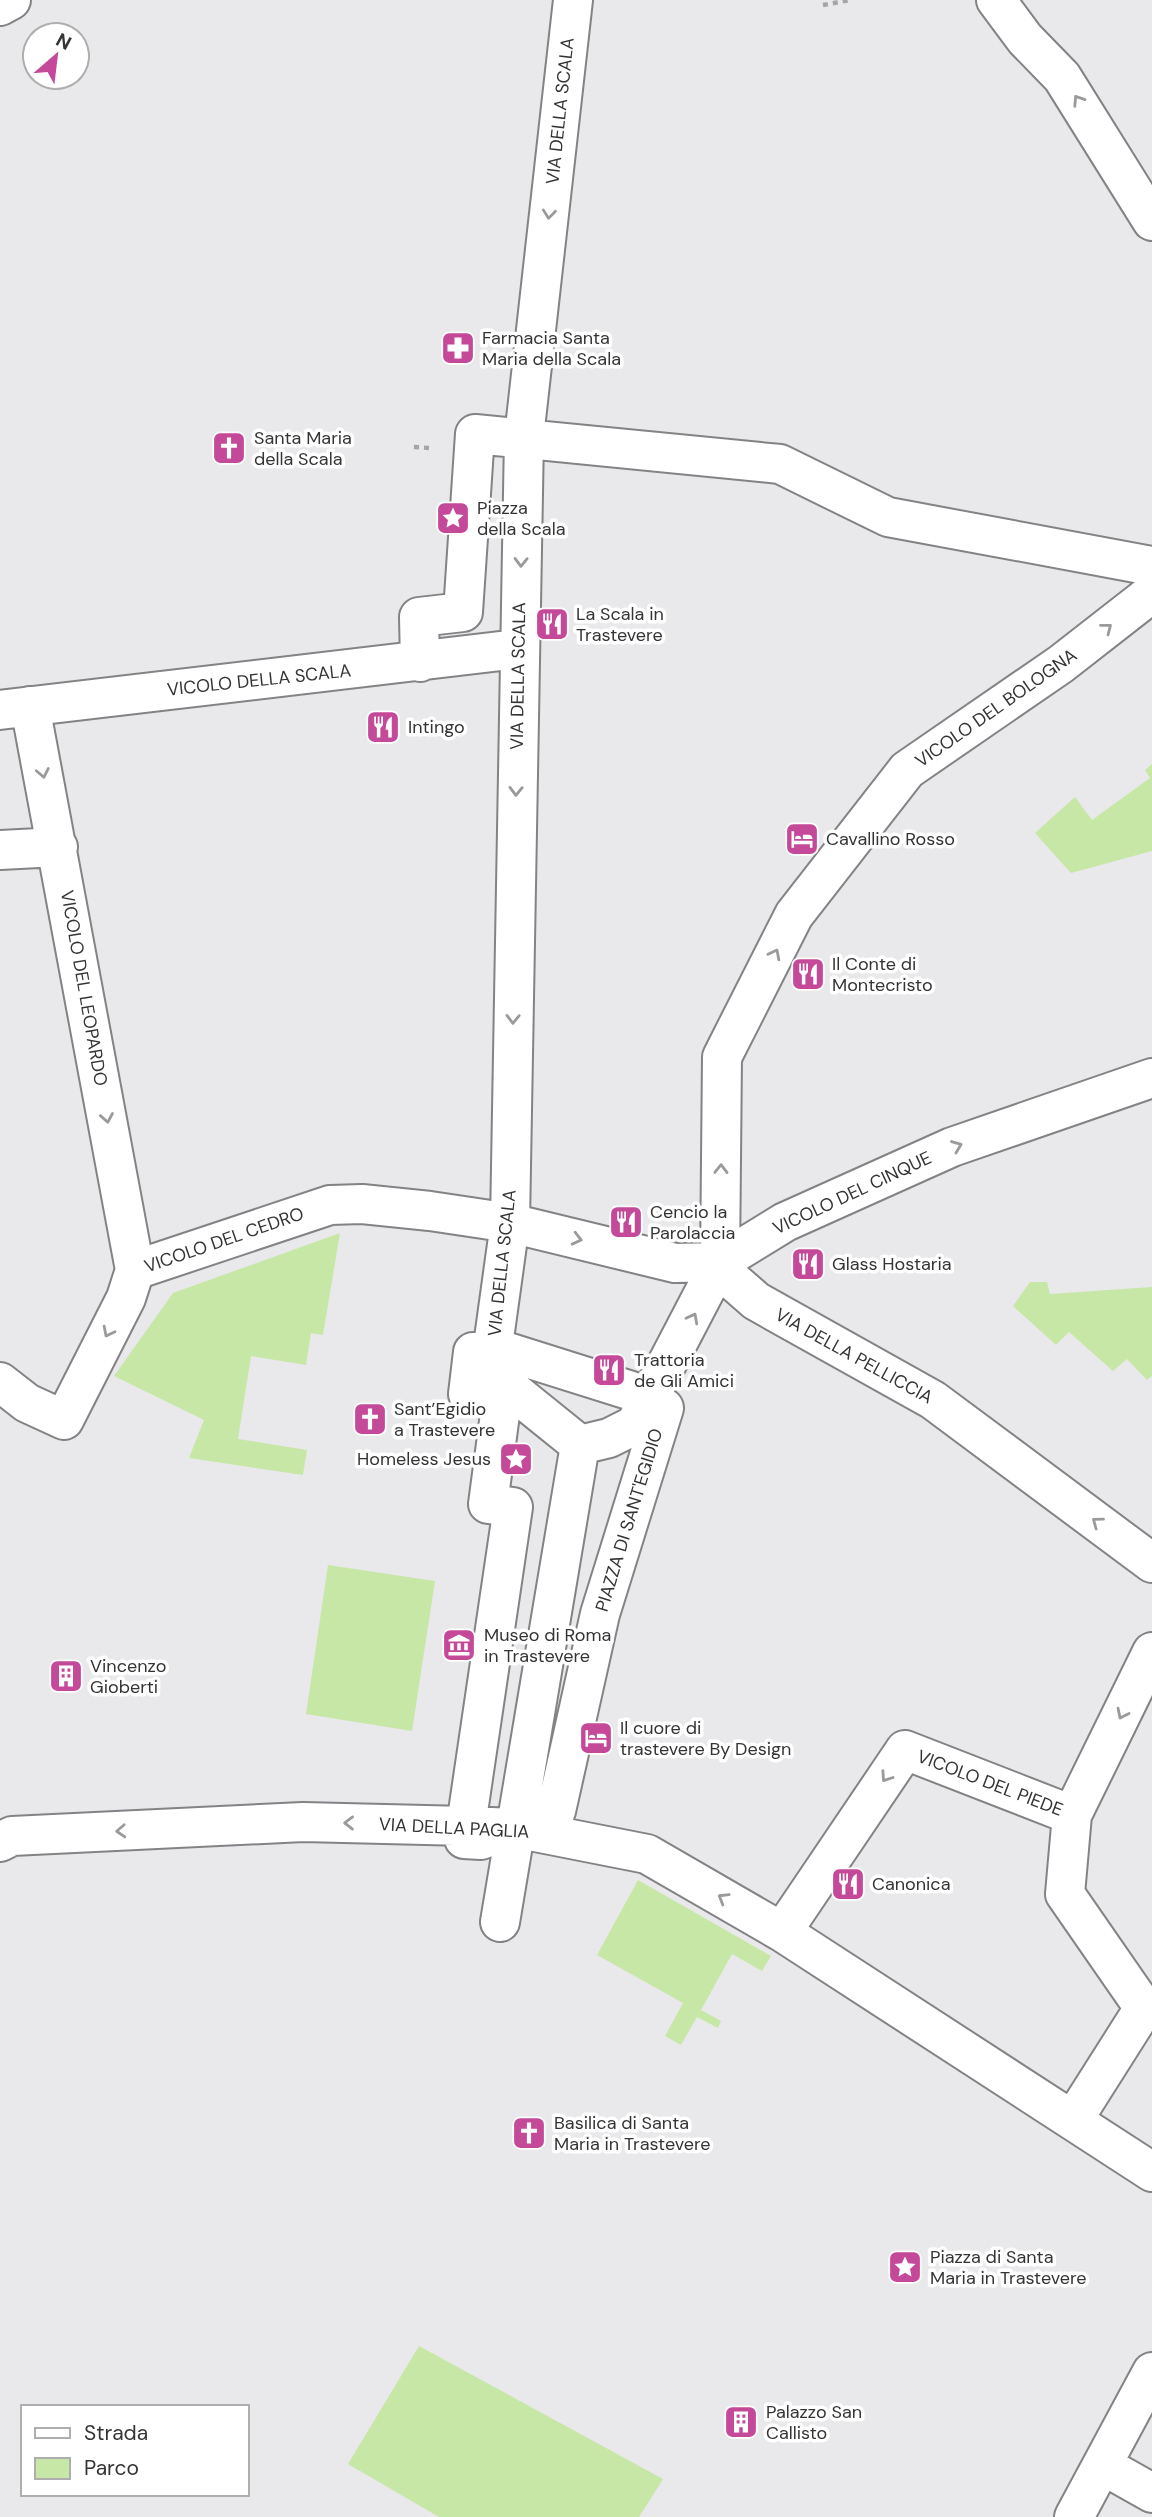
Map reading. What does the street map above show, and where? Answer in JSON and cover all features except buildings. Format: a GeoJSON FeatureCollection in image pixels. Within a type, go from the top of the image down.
{"type":"FeatureCollection","features":[{"type":"Feature","properties":{"kind":"street"},"geometry":{"type":"LineString","coordinates":[[0,6],[11,0]]}},
{"type":"Feature","properties":{"kind":"street","name":"VIA DELLA SCALA"},"geometry":{"type":"LineString","coordinates":[[492,1353],[510,1223],[518,649],[524,437],[573,0]]}},
{"type":"Feature","properties":{"kind":"street"},"geometry":{"type":"LineString","coordinates":[[996,0],[1026,39],[1134,159],[1152,221]]}},
{"type":"Feature","properties":{"kind":"street"},"geometry":{"type":"LineString","coordinates":[[420,662],[419,617],[463,612],[475,434],[780,464],[888,517],[1152,566]]}},
{"type":"Feature","properties":{"kind":"street","name":"VICOLO DEL BOLOGNA"},"geometry":{"type":"LineString","coordinates":[[720,1262],[722,1058],[794,915],[907,770],[1061,664],[1152,593]]}},
{"type":"Feature","properties":{"kind":"street","name":"VICOLO DELLA SCALA"},"geometry":{"type":"LineString","coordinates":[[15,708],[518,649]]}},
{"type":"Feature","properties":{"kind":"street","name":"VICOLO DEL LEOPARDO"},"geometry":{"type":"LineString","coordinates":[[15,708],[58,847],[135,1270]]}},
{"type":"Feature","properties":{"kind":"street"},"geometry":{"type":"LineString","coordinates":[[0,850],[58,847]]}},
{"type":"Feature","properties":{"kind":"street","name":"VICOLO DEL CINQUE"},"geometry":{"type":"LineString","coordinates":[[720,1262],[785,1222],[952,1147],[1152,1079]]}},
{"type":"Feature","properties":{"kind":"street","name":"VICOLO DEL CEDRO"},"geometry":{"type":"LineString","coordinates":[[0,1382],[27,1403],[64,1420],[126,1298],[135,1270],[330,1205],[362,1204],[510,1223]]}},
{"type":"Feature","properties":{"kind":"street"},"geometry":{"type":"LineString","coordinates":[[510,1223],[675,1263],[720,1262],[650,1400]]}},
{"type":"Feature","properties":{"kind":"street","name":"VIA DELLA PELLICCIA"},"geometry":{"type":"LineString","coordinates":[[720,1262],[732,1280],[756,1301],[933,1400],[1152,1563]]}},
{"type":"Feature","properties":{"kind":"street"},"geometry":{"type":"LineString","coordinates":[[466,1825],[513,1507],[488,1504],[502,1399],[468,1394],[473,1352],[492,1353],[492,1374],[580,1445],[500,1922]]}},
{"type":"Feature","properties":{"kind":"street","name":"PIAZZA DI SANT'EGIDIO"},"geometry":{"type":"LineString","coordinates":[[492,1353],[511,1353],[638,1393],[664,1408],[600,1614],[556,1811],[515,1828]]}},
{"type":"Feature","properties":{"kind":"street","name":"PIAZZA DI SANT'EGIDIO"},"geometry":{"type":"LineString","coordinates":[[580,1445],[609,1438],[635,1425],[650,1400]]}},
{"type":"Feature","properties":{"kind":"street","name":"VICOLO DEL PIEDE"},"geometry":{"type":"LineString","coordinates":[[782,1932],[905,1750],[1072,1815],[1152,1652]]}},
{"type":"Feature","properties":{"kind":"street"},"geometry":{"type":"LineString","coordinates":[[1072,1815],[1065,1894],[1144,2008],[1073,2120],[1152,2172]]}},
{"type":"Feature","properties":{"kind":"street","name":"VIA DELLA PAGLIA"},"geometry":{"type":"LineString","coordinates":[[0,1842],[12,1836],[303,1822],[466,1825],[515,1828],[647,1854],[782,1932],[1073,2120]]}},
{"type":"Feature","properties":{"kind":"street"},"geometry":{"type":"LineString","coordinates":[[1074,2516],[1104,2466],[1152,2372]]}},
{"type":"Feature","properties":{"kind":"street"},"geometry":{"type":"LineString","coordinates":[[1104,2466],[1152,2493]]}},
{"type":"Feature","properties":{"kind":"path"},"geometry":{"type":"LineString","coordinates":[[823,5],[850,0]]}},
{"type":"Feature","properties":{"kind":"green space"},"geometry":{"type":"Polygon","coordinates":[[[1152,764],[1152,851],[1071,873],[1035,833],[1075,797],[1092,820],[1150,778],[1145,770],[1152,764]]]}},
{"type":"Feature","properties":{"kind":"green space"},"geometry":{"type":"Polygon","coordinates":[[[340,1233],[323,1335],[311,1333],[306,1365],[251,1356],[238,1439],[307,1450],[303,1475],[189,1458],[204,1420],[114,1376],[173,1293],[340,1233]]]}},
{"type":"Feature","properties":{"kind":"green space"},"geometry":{"type":"Polygon","coordinates":[[[1030,1282],[1047,1282],[1050,1294],[1152,1287],[1152,1376],[1147,1380],[1127,1359],[1113,1371],[1069,1332],[1056,1345],[1013,1306],[1030,1282]]]}},
{"type":"Feature","properties":{"kind":"green space"},"geometry":{"type":"Polygon","coordinates":[[[328,1565],[435,1581],[412,1731],[306,1714],[328,1565]]]}},
{"type":"Feature","properties":{"kind":"green space"},"geometry":{"type":"Polygon","coordinates":[[[638,1880],[771,1956],[762,1971],[732,1954],[701,2010],[721,2021],[718,2028],[697,2017],[681,2045],[665,2036],[683,2003],[597,1955],[638,1880]]]}},
{"type":"Feature","properties":{"kind":"green space"},"geometry":{"type":"Polygon","coordinates":[[[419,2346],[663,2479],[639,2517],[439,2517],[348,2464],[419,2346]]]}},
{"type":"Feature","properties":{"kind":"place","name":"Farmacia Santa Maria della Scala"},"geometry":{"type":"Point","coordinates":[458,348]}},
{"type":"Feature","properties":{"kind":"place","name":"Santa Maria della Scala"},"geometry":{"type":"Point","coordinates":[229,448]}},
{"type":"Feature","properties":{"kind":"place","name":"Piazza della Scala"},"geometry":{"type":"Point","coordinates":[453,518]}},
{"type":"Feature","properties":{"kind":"place","name":"La Scala in Trastevere"},"geometry":{"type":"Point","coordinates":[552,624]}},
{"type":"Feature","properties":{"kind":"place","name":"Intingo"},"geometry":{"type":"Point","coordinates":[383,727]}},
{"type":"Feature","properties":{"kind":"place","name":"Cavallino Rosso"},"geometry":{"type":"Point","coordinates":[802,839]}},
{"type":"Feature","properties":{"kind":"place","name":"Il Conte di Montecristo"},"geometry":{"type":"Point","coordinates":[808,974]}},
{"type":"Feature","properties":{"kind":"place","name":"Cencio la Parolaccia"},"geometry":{"type":"Point","coordinates":[626,1222]}},
{"type":"Feature","properties":{"kind":"place","name":"Glass Hostaria"},"geometry":{"type":"Point","coordinates":[808,1264]}},
{"type":"Feature","properties":{"kind":"place","name":"Trattoria de Gli Amici"},"geometry":{"type":"Point","coordinates":[609,1370]}},
{"type":"Feature","properties":{"kind":"place","name":"Sant’Egidio a Trastevere"},"geometry":{"type":"Point","coordinates":[370,1419]}},
{"type":"Feature","properties":{"kind":"place","name":"Homeless Jesus"},"geometry":{"type":"Point","coordinates":[516,1459]}},
{"type":"Feature","properties":{"kind":"place","name":"Museo di Roma in Trastevere"},"geometry":{"type":"Point","coordinates":[459,1645]}},
{"type":"Feature","properties":{"kind":"place","name":"Vincenzo Gioberti"},"geometry":{"type":"Point","coordinates":[66,1676]}},
{"type":"Feature","properties":{"kind":"place","name":"Il cuore di trastevere By Design"},"geometry":{"type":"Point","coordinates":[596,1738]}},
{"type":"Feature","properties":{"kind":"place","name":"Canonica"},"geometry":{"type":"Point","coordinates":[848,1884]}},
{"type":"Feature","properties":{"kind":"place","name":"Basilica di Santa Maria in Trastevere"},"geometry":{"type":"Point","coordinates":[529,2133]}},
{"type":"Feature","properties":{"kind":"place","name":"Piazza di Santa Maria in Trastevere"},"geometry":{"type":"Point","coordinates":[905,2267]}},
{"type":"Feature","properties":{"kind":"place","name":"Palazzo San Callisto"},"geometry":{"type":"Point","coordinates":[741,2422]}}]}
